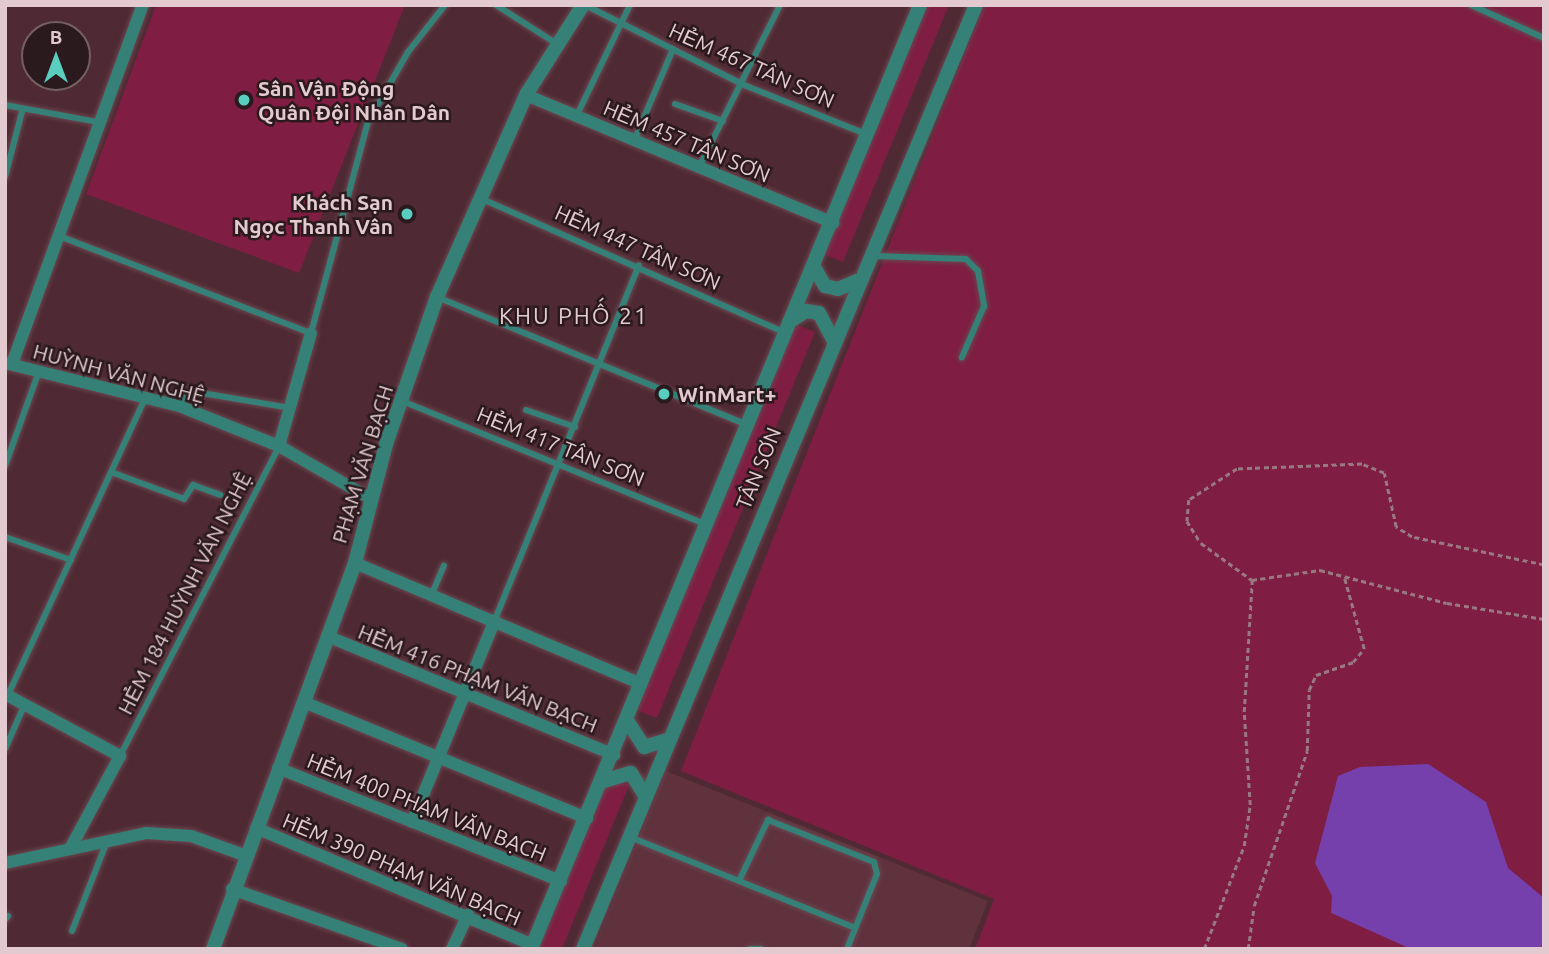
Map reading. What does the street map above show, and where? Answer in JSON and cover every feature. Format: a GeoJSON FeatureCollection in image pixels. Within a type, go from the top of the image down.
{"type":"FeatureCollection","features":[{"type":"Feature","properties":{"kind":"street"},"geometry":{"type":"LineString","coordinates":[[9,363],[142,5]]}},
{"type":"Feature","properties":{"kind":"street","name":"PHẠM VĂN BẠCH"},"geometry":{"type":"LineString","coordinates":[[213,949],[244,855],[306,703],[327,636],[355,563],[371,499],[402,401],[477,197],[526,95],[584,5]]}},
{"type":"Feature","properties":{"kind":"street","name":"TÂN SƠN"},"geometry":{"type":"LineString","coordinates":[[532,947],[604,781],[745,424],[814,267],[920,5]]}},
{"type":"Feature","properties":{"kind":"street","name":"TÂN SƠN"},"geometry":{"type":"LineString","coordinates":[[583,949],[857,281],[976,5]]}},
{"type":"Feature","properties":{"kind":"street","name":"HẺM 457 TÂN SƠN"},"geometry":{"type":"LineString","coordinates":[[526,95],[832,223]]}},
{"type":"Feature","properties":{"kind":"street"},"geometry":{"type":"LineString","coordinates":[[814,267],[825,286],[838,289],[857,281]]}},
{"type":"Feature","properties":{"kind":"street"},"geometry":{"type":"LineString","coordinates":[[785,328],[806,311],[819,313],[833,339]]}},
{"type":"Feature","properties":{"kind":"street"},"geometry":{"type":"LineString","coordinates":[[279,446],[312,333]]}},
{"type":"Feature","properties":{"kind":"street","name":"HUỲNH VĂN NGHỆ"},"geometry":{"type":"LineString","coordinates":[[9,363],[179,406],[279,446],[371,499]]}},
{"type":"Feature","properties":{"kind":"street"},"geometry":{"type":"LineString","coordinates":[[355,563],[641,684]]}},
{"type":"Feature","properties":{"kind":"street"},"geometry":{"type":"LineString","coordinates":[[412,822],[494,622]]}},
{"type":"Feature","properties":{"kind":"street","name":"HẺM 416 PHẠM VĂN BẠCH"},"geometry":{"type":"LineString","coordinates":[[327,636],[614,755]]}},
{"type":"Feature","properties":{"kind":"street"},"geometry":{"type":"LineString","coordinates":[[7,695],[120,756],[70,849]]}},
{"type":"Feature","properties":{"kind":"street"},"geometry":{"type":"LineString","coordinates":[[306,703],[587,818]]}},
{"type":"Feature","properties":{"kind":"street"},"geometry":{"type":"LineString","coordinates":[[628,722],[644,747],[670,739]]}},
{"type":"Feature","properties":{"kind":"street","name":"HẺM 400 PHẠM VĂN BẠCH"},"geometry":{"type":"LineString","coordinates":[[278,768],[561,881]]}},
{"type":"Feature","properties":{"kind":"street"},"geometry":{"type":"LineString","coordinates":[[604,781],[631,772],[646,797]]}},
{"type":"Feature","properties":{"kind":"street","name":"HẺM 390 PHẠM VĂN BẠCH"},"geometry":{"type":"LineString","coordinates":[[256,828],[468,914],[532,947]]}},
{"type":"Feature","properties":{"kind":"street"},"geometry":{"type":"LineString","coordinates":[[5,863],[146,833],[191,836],[244,855]]}},
{"type":"Feature","properties":{"kind":"street"},"geometry":{"type":"LineString","coordinates":[[232,889],[402,949]]}},
{"type":"Feature","properties":{"kind":"street"},"geometry":{"type":"LineString","coordinates":[[452,949],[468,914]]}},
{"type":"Feature","properties":{"kind":"lane"},"geometry":{"type":"LineString","coordinates":[[57,236],[312,333],[368,122],[408,52],[445,5]]}},
{"type":"Feature","properties":{"kind":"lane"},"geometry":{"type":"LineString","coordinates":[[496,5],[557,44]]}},
{"type":"Feature","properties":{"kind":"lane","name":"HẺM 467 TÂN SƠN"},"geometry":{"type":"LineString","coordinates":[[584,5],[744,85],[867,134]]}},
{"type":"Feature","properties":{"kind":"lane"},"geometry":{"type":"LineString","coordinates":[[577,115],[630,5]]}},
{"type":"Feature","properties":{"kind":"lane"},"geometry":{"type":"LineString","coordinates":[[698,169],[744,85],[780,5]]}},
{"type":"Feature","properties":{"kind":"lane"},"geometry":{"type":"LineString","coordinates":[[1471,5],[1544,38]]}},
{"type":"Feature","properties":{"kind":"lane"},"geometry":{"type":"LineString","coordinates":[[634,141],[673,48]]}},
{"type":"Feature","properties":{"kind":"lane"},"geometry":{"type":"LineString","coordinates":[[675,104],[723,121]]}},
{"type":"Feature","properties":{"kind":"lane"},"geometry":{"type":"LineString","coordinates":[[5,105],[98,122]]}},
{"type":"Feature","properties":{"kind":"lane"},"geometry":{"type":"LineString","coordinates":[[5,177],[23,108]]}},
{"type":"Feature","properties":{"kind":"lane","name":"HẺM 447 TÂN SƠN"},"geometry":{"type":"LineString","coordinates":[[477,197],[785,328]]}},
{"type":"Feature","properties":{"kind":"lane"},"geometry":{"type":"LineString","coordinates":[[868,256],[966,259],[978,271],[984,306],[962,357]]}},
{"type":"Feature","properties":{"kind":"lane"},"geometry":{"type":"LineString","coordinates":[[494,622],[639,265]]}},
{"type":"Feature","properties":{"kind":"lane"},"geometry":{"type":"LineString","coordinates":[[438,297],[745,424]]}},
{"type":"Feature","properties":{"kind":"lane"},"geometry":{"type":"LineString","coordinates":[[5,466],[39,371]]}},
{"type":"Feature","properties":{"kind":"lane"},"geometry":{"type":"LineString","coordinates":[[179,406],[190,391],[289,408]]}},
{"type":"Feature","properties":{"kind":"lane"},"geometry":{"type":"LineString","coordinates":[[7,695],[146,397]]}},
{"type":"Feature","properties":{"kind":"lane","name":"HẺM 417 TÂN SƠN"},"geometry":{"type":"LineString","coordinates":[[402,401],[705,525]]}},
{"type":"Feature","properties":{"kind":"lane"},"geometry":{"type":"LineString","coordinates":[[526,410],[575,427]]}},
{"type":"Feature","properties":{"kind":"lane","name":"HẺM 184 HUỲNH VĂN NGHỆ"},"geometry":{"type":"LineString","coordinates":[[120,756],[279,446]]}},
{"type":"Feature","properties":{"kind":"lane"},"geometry":{"type":"LineString","coordinates":[[111,472],[184,499],[193,485],[220,495]]}},
{"type":"Feature","properties":{"kind":"lane"},"geometry":{"type":"LineString","coordinates":[[5,537],[71,560]]}},
{"type":"Feature","properties":{"kind":"lane"},"geometry":{"type":"LineString","coordinates":[[431,596],[444,566]]}},
{"type":"Feature","properties":{"kind":"lane"},"geometry":{"type":"LineString","coordinates":[[5,749],[24,706]]}},
{"type":"Feature","properties":{"kind":"lane"},"geometry":{"type":"LineString","coordinates":[[738,881],[768,820],[861,854],[877,874],[847,949]]}},
{"type":"Feature","properties":{"kind":"lane"},"geometry":{"type":"LineString","coordinates":[[630,836],[855,928]]}},
{"type":"Feature","properties":{"kind":"lane"},"geometry":{"type":"LineString","coordinates":[[72,930],[107,841]]}},
{"type":"Feature","properties":{"kind":"lane"},"geometry":{"type":"LineString","coordinates":[[750,949],[761,949]]}},
{"type":"Feature","properties":{"kind":"path"},"geometry":{"type":"LineString","coordinates":[[1544,565],[1412,537],[1396,527],[1384,473],[1334,461],[1237,469],[1189,500],[1187,521],[1201,543],[1252,580],[1320,570],[1447,603],[1544,619]]}},
{"type":"Feature","properties":{"kind":"path"},"geometry":{"type":"LineString","coordinates":[[1248,949],[1254,906],[1307,751],[1309,690],[1316,675],[1353,662],[1364,649],[1343,575]]}},
{"type":"Feature","properties":{"kind":"path"},"geometry":{"type":"LineString","coordinates":[[1204,949],[1244,846],[1250,805],[1244,712],[1252,580]]}},
{"type":"Feature","properties":{"kind":"shaded area","name":"Sân Vận Động Quân Đội Nhân Dân"},"geometry":{"type":"Polygon","coordinates":[[[156,5],[405,5],[299,273],[86,194],[156,5]]]}},
{"type":"Feature","properties":{"kind":"shaded area"},"geometry":{"type":"Polygon","coordinates":[[[917,5],[949,5],[843,262],[815,251],[917,5]]]}},
{"type":"Feature","properties":{"kind":"shaded area"},"geometry":{"type":"Polygon","coordinates":[[[984,5],[1544,5],[1544,949],[975,949],[994,899],[681,771],[984,5]]]}},
{"type":"Feature","properties":{"kind":"shaded area"},"geometry":{"type":"Polygon","coordinates":[[[787,321],[815,332],[657,718],[632,708],[787,321]]]}},
{"type":"Feature","properties":{"kind":"shaded area"},"geometry":{"type":"Polygon","coordinates":[[[1428,764],[1486,802],[1508,868],[1544,898],[1544,949],[1411,949],[1331,913],[1332,896],[1315,863],[1338,776],[1360,767],[1428,764]]]}},
{"type":"Feature","properties":{"kind":"shaded area"},"geometry":{"type":"Polygon","coordinates":[[[666,771],[988,901],[969,949],[594,949],[666,771]]]}},
{"type":"Feature","properties":{"kind":"shaded area"},"geometry":{"type":"Polygon","coordinates":[[[604,777],[629,785],[562,949],[533,949],[604,777]]]}},
{"type":"Feature","properties":{"kind":"place","name":"Sân Vận Động Quân Đội Nhân Dân"},"geometry":{"type":"Point","coordinates":[244,100]}},
{"type":"Feature","properties":{"kind":"place","name":"Khách Sạn Ngọc Thanh Vân"},"geometry":{"type":"Point","coordinates":[407,214]}},
{"type":"Feature","properties":{"kind":"place","name":"WinMart+"},"geometry":{"type":"Point","coordinates":[664,394]}},
{"type":"Feature","properties":{"kind":"district","name":"KHU PHỐ 21"},"geometry":{"type":"Point","coordinates":[574,316]}}]}
